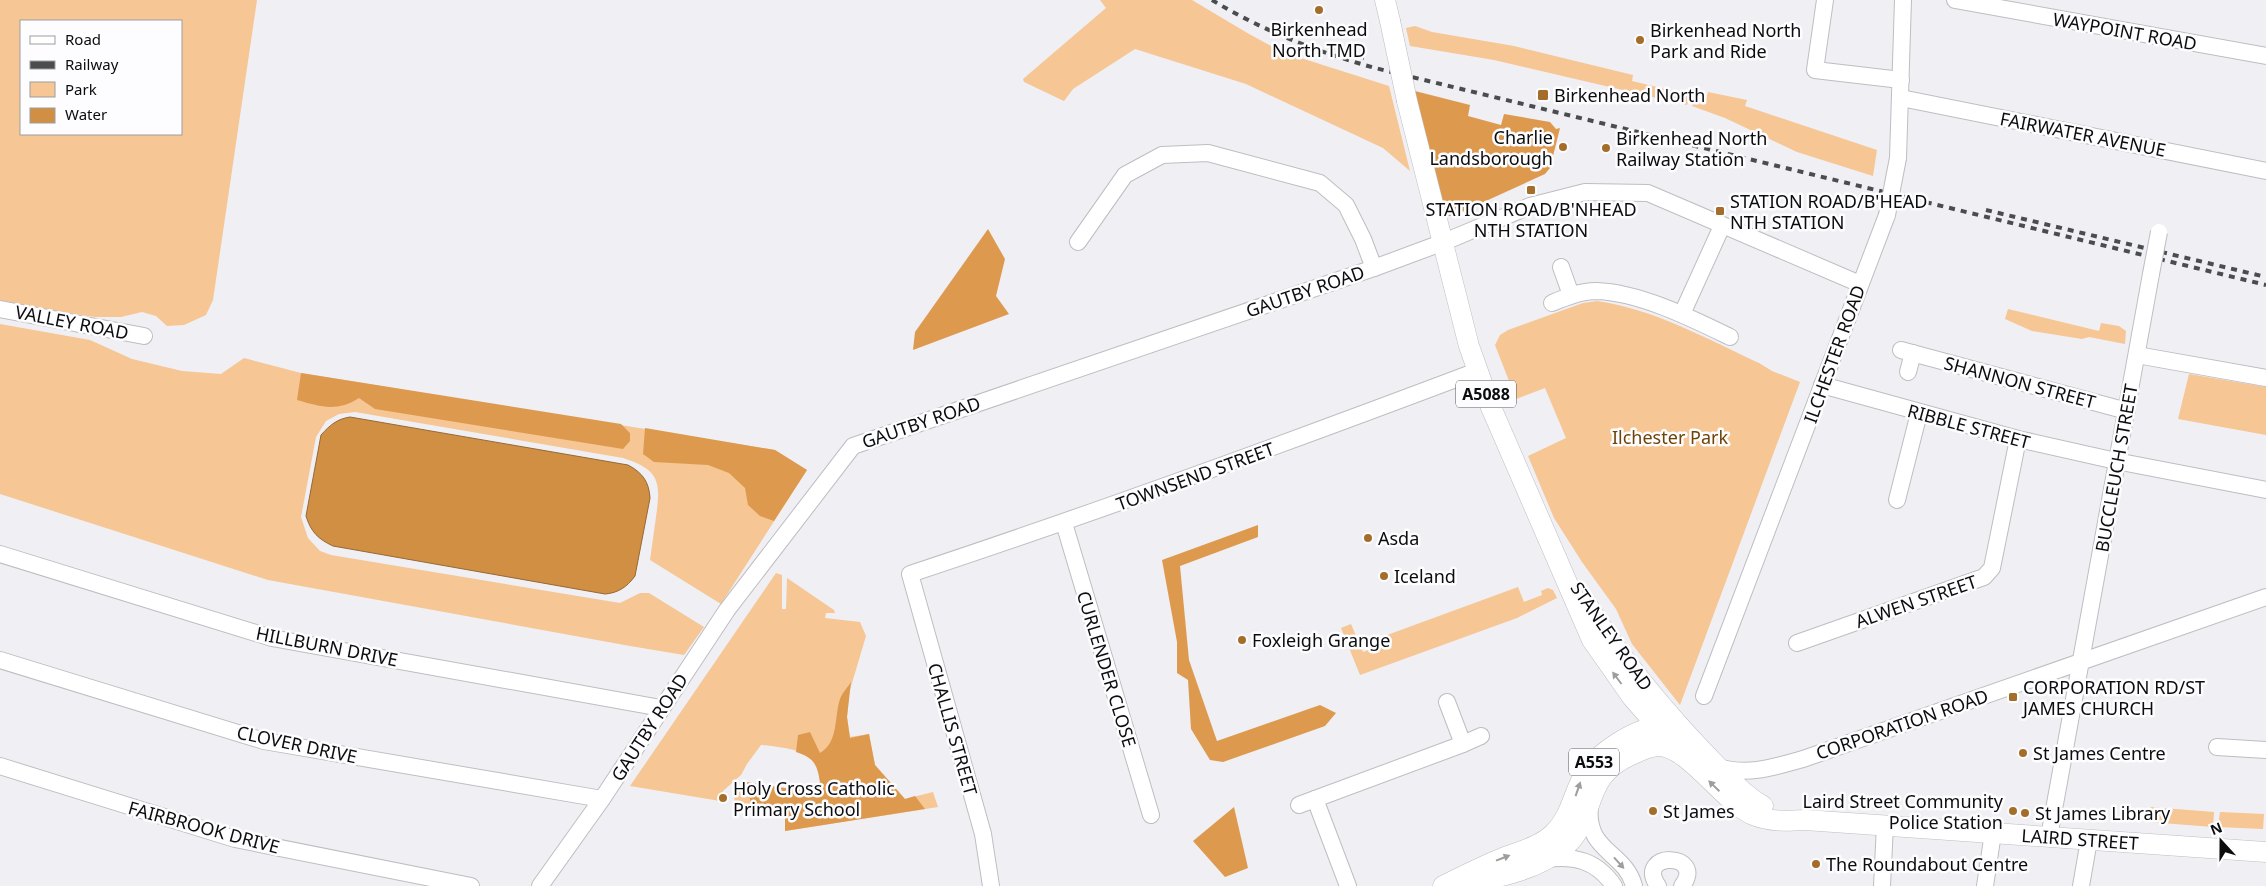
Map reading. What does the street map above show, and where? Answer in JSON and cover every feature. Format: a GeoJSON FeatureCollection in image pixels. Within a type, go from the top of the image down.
{"type":"FeatureCollection","features":[{"type":"Feature","properties":{"kind":"main road","name":"A5088"},"geometry":{"type":"LineString","coordinates":[[1385,0],[1407,101],[1444,242]]}},
{"type":"Feature","properties":{"kind":"main road","name":"STANLEY ROAD"},"geometry":{"type":"LineString","coordinates":[[1444,242],[1477,371],[1592,640],[1612,672],[1682,729]]}},
{"type":"Feature","properties":{"kind":"main road","name":"STANLEY ROAD"},"geometry":{"type":"LineString","coordinates":[[1646,701],[1656,727],[1683,755]]}},
{"type":"Feature","properties":{"kind":"main road","name":"STANLEY ROAD"},"geometry":{"type":"LineString","coordinates":[[1638,742],[1646,701]]}},
{"type":"Feature","properties":{"kind":"main road","name":"A553"},"geometry":{"type":"LineString","coordinates":[[1459,886],[1504,874],[1544,851],[1570,831],[1591,801],[1595,788],[1605,771],[1623,758],[1656,727],[1672,725],[1682,729],[1744,793],[1784,816],[1805,820]]}},
{"type":"Feature","properties":{"kind":"main road","name":"A553"},"geometry":{"type":"LineString","coordinates":[[1570,831],[1587,770],[1602,754],[1638,742],[1651,747],[1666,747],[1683,755],[1729,800],[1752,815],[1768,820],[1805,820]]}},
{"type":"Feature","properties":{"kind":"main road","name":"LAIRD STREET"},"geometry":{"type":"LineString","coordinates":[[1805,820],[2266,852]]}},
{"type":"Feature","properties":{"kind":"main road","name":"A553"},"geometry":{"type":"LineString","coordinates":[[1544,851],[1552,835],[1570,831]]}},
{"type":"Feature","properties":{"kind":"main road","name":"A553"},"geometry":{"type":"LineString","coordinates":[[1443,886],[1500,859],[1544,851]]}},
{"type":"Feature","properties":{"kind":"street"},"geometry":{"type":"LineString","coordinates":[[1825,0],[1815,70],[1901,80]]}},
{"type":"Feature","properties":{"kind":"street","name":"ILCHESTER ROAD"},"geometry":{"type":"LineString","coordinates":[[1704,696],[1887,215],[1898,158],[1903,0]]}},
{"type":"Feature","properties":{"kind":"street","name":"WAYPOINT ROAD"},"geometry":{"type":"LineString","coordinates":[[1955,0],[2266,56]]}},
{"type":"Feature","properties":{"kind":"street","name":"FAIRWATER AVENUE"},"geometry":{"type":"LineString","coordinates":[[1900,98],[2266,171]]}},
{"type":"Feature","properties":{"kind":"street"},"geometry":{"type":"LineString","coordinates":[[1078,242],[1125,175],[1162,155],[1208,153],[1320,183],[1346,204],[1363,239],[1374,268]]}},
{"type":"Feature","properties":{"kind":"street","name":"GAUTBY ROAD"},"geometry":{"type":"LineString","coordinates":[[540,886],[602,799],[727,610],[853,446],[1374,268],[1444,242],[1530,206],[1585,192],[1648,193],[1860,284]]}},
{"type":"Feature","properties":{"kind":"street"},"geometry":{"type":"LineString","coordinates":[[1682,314],[1722,226]]}},
{"type":"Feature","properties":{"kind":"street","name":"BUCCLEUCH STREET"},"geometry":{"type":"LineString","coordinates":[[2049,837],[2159,232]]}},
{"type":"Feature","properties":{"kind":"street"},"geometry":{"type":"LineString","coordinates":[[1561,267],[1571,295]]}},
{"type":"Feature","properties":{"kind":"street"},"geometry":{"type":"LineString","coordinates":[[1552,303],[1571,295],[1596,291],[1608,292],[1682,314],[1730,337]]}},
{"type":"Feature","properties":{"kind":"street","name":"VALLEY ROAD"},"geometry":{"type":"LineString","coordinates":[[0,309],[144,336]]}},
{"type":"Feature","properties":{"kind":"street","name":"SHANNON STREET"},"geometry":{"type":"LineString","coordinates":[[1908,372],[1907,351],[2127,411]]}},
{"type":"Feature","properties":{"kind":"street"},"geometry":{"type":"LineString","coordinates":[[2137,354],[2266,378]]}},
{"type":"Feature","properties":{"kind":"street","name":"TOWNSEND STREET"},"geometry":{"type":"LineString","coordinates":[[910,574],[1064,523],[1242,460],[1477,371]]}},
{"type":"Feature","properties":{"kind":"street","name":"RIBBLE STREET"},"geometry":{"type":"LineString","coordinates":[[1822,386],[2018,439],[2116,461],[2266,490]]}},
{"type":"Feature","properties":{"kind":"street"},"geometry":{"type":"LineString","coordinates":[[1897,500],[1919,413]]}},
{"type":"Feature","properties":{"kind":"street","name":"ALWEN STREET"},"geometry":{"type":"LineString","coordinates":[[1797,643],[1984,577],[1992,568],[2018,439]]}},
{"type":"Feature","properties":{"kind":"street","name":"CURLENDER CLOSE"},"geometry":{"type":"LineString","coordinates":[[1064,523],[1151,814]]}},
{"type":"Feature","properties":{"kind":"street","name":"HILLBURN DRIVE"},"geometry":{"type":"LineString","coordinates":[[0,554],[272,638],[661,708]]}},
{"type":"Feature","properties":{"kind":"street","name":"CHALLIS STREET"},"geometry":{"type":"LineString","coordinates":[[910,574],[982,834],[991,886]]}},
{"type":"Feature","properties":{"kind":"street","name":"CORPORATION ROAD"},"geometry":{"type":"LineString","coordinates":[[1718,767],[1731,771],[1763,770],[2266,597]]}},
{"type":"Feature","properties":{"kind":"street","name":"CLOVER DRIVE"},"geometry":{"type":"LineString","coordinates":[[0,660],[264,741],[602,799]]}},
{"type":"Feature","properties":{"kind":"street"},"geometry":{"type":"LineString","coordinates":[[1447,702],[1463,744]]}},
{"type":"Feature","properties":{"kind":"street"},"geometry":{"type":"LineString","coordinates":[[1299,805],[1481,736]]}},
{"type":"Feature","properties":{"kind":"street"},"geometry":{"type":"LineString","coordinates":[[2217,747],[2266,750]]}},
{"type":"Feature","properties":{"kind":"street","name":"FAIRBROOK DRIVE"},"geometry":{"type":"LineString","coordinates":[[0,766],[235,839],[471,886]]}},
{"type":"Feature","properties":{"kind":"street"},"geometry":{"type":"LineString","coordinates":[[1757,802],[1751,792],[1751,786],[1758,774],[1763,770]]}},
{"type":"Feature","properties":{"kind":"street"},"geometry":{"type":"LineString","coordinates":[[1315,799],[1348,886]]}},
{"type":"Feature","properties":{"kind":"street"},"geometry":{"type":"LineString","coordinates":[[1591,801],[1590,825],[1600,844],[1629,874],[1634,886]]}},
{"type":"Feature","properties":{"kind":"street"},"geometry":{"type":"LineString","coordinates":[[1882,886],[1885,826]]}},
{"type":"Feature","properties":{"kind":"street"},"geometry":{"type":"LineString","coordinates":[[1570,831],[1600,844]]}},
{"type":"Feature","properties":{"kind":"street"},"geometry":{"type":"LineString","coordinates":[[1570,831],[1573,852],[1602,873],[1614,886]]}},
{"type":"Feature","properties":{"kind":"street"},"geometry":{"type":"LineString","coordinates":[[1986,886],[1993,833]]}},
{"type":"Feature","properties":{"kind":"street"},"geometry":{"type":"LineString","coordinates":[[2081,886],[2089,840]]}},
{"type":"Feature","properties":{"kind":"street"},"geometry":{"type":"LineString","coordinates":[[1544,851],[1581,859]]}},
{"type":"Feature","properties":{"kind":"street"},"geometry":{"type":"LineString","coordinates":[[1658,886],[1654,877],[1654,871],[1660,862],[1665,860],[1676,860],[1680,863],[1686,872],[1686,884]]}},
{"type":"Feature","properties":{"kind":"green space"},"geometry":{"type":"Polygon","coordinates":[[[0,0],[257,0],[213,300],[206,315],[184,325],[167,326],[156,316],[142,312],[121,317],[95,317],[0,303],[0,0]]]}},
{"type":"Feature","properties":{"kind":"green space"},"geometry":{"type":"Polygon","coordinates":[[[1100,0],[1192,0],[1282,52],[1389,86],[1410,171],[1383,148],[1246,84],[1135,49],[1073,89],[1064,101],[1024,82],[1023,79],[1106,8],[1100,0]]]}},
{"type":"Feature","properties":{"kind":"green space"},"geometry":{"type":"Polygon","coordinates":[[[1415,26],[1432,32],[1514,46],[1633,75],[1632,81],[1690,95],[1687,105],[1494,60],[1410,46],[1406,28],[1415,26]]]}},
{"type":"Feature","properties":{"kind":"green space"},"geometry":{"type":"Polygon","coordinates":[[[1708,92],[1747,100],[1745,106],[1877,150],[1873,176],[1797,152],[1725,118],[1692,106],[1694,96],[1706,99],[1708,92]]]}},
{"type":"Feature","properties":{"kind":"green space","name":"Ilchester Park"},"geometry":{"type":"Polygon","coordinates":[[[1597,301],[1618,305],[1660,318],[1720,344],[1772,371],[1800,382],[1680,705],[1632,644],[1616,609],[1582,562],[1554,518],[1528,456],[1566,438],[1545,388],[1516,399],[1495,345],[1500,335],[1508,330],[1583,303],[1597,301]]]}},
{"type":"Feature","properties":{"kind":"green space"},"geometry":{"type":"Polygon","coordinates":[[[2008,309],[2099,331],[2101,323],[2119,326],[2126,331],[2125,344],[2089,337],[2082,339],[2032,331],[2005,319],[2008,309]]]}},
{"type":"Feature","properties":{"kind":"green space"},"geometry":{"type":"Polygon","coordinates":[[[0,324],[90,340],[132,359],[182,371],[221,374],[244,358],[301,373],[775,450],[807,470],[721,604],[650,560],[658,505],[658,486],[651,473],[644,467],[623,458],[355,412],[339,414],[326,421],[316,437],[301,517],[308,538],[320,551],[331,555],[620,603],[640,593],[649,593],[704,627],[684,655],[630,646],[268,580],[0,494],[0,324]]]}},
{"type":"Feature","properties":{"kind":"green space"},"geometry":{"type":"Polygon","coordinates":[[[2189,374],[2266,387],[2266,435],[2178,419],[2189,374]]]}},
{"type":"Feature","properties":{"kind":"green space"},"geometry":{"type":"Polygon","coordinates":[[[776,573],[782,575],[782,609],[786,609],[787,578],[834,610],[835,613],[826,613],[825,618],[860,622],[866,636],[849,693],[847,717],[850,737],[869,734],[875,765],[905,799],[933,792],[938,807],[785,831],[785,812],[735,806],[734,794],[746,782],[791,789],[813,790],[820,782],[818,771],[814,761],[799,751],[761,745],[741,775],[723,791],[720,801],[630,786],[776,573]]]}},
{"type":"Feature","properties":{"kind":"green space"},"geometry":{"type":"Polygon","coordinates":[[[1518,587],[1524,602],[1542,595],[1541,591],[1548,588],[1553,590],[1557,598],[1517,618],[1360,675],[1341,628],[1351,624],[1363,652],[1382,645],[1379,638],[1518,587]]]}},
{"type":"Feature","properties":{"kind":"green space"},"geometry":{"type":"Polygon","coordinates":[[[2150,807],[2214,812],[2213,827],[2149,822],[2150,807]]]}},
{"type":"Feature","properties":{"kind":"green space"},"geometry":{"type":"Polygon","coordinates":[[[2220,812],[2264,814],[2263,829],[2218,827],[2220,812]]]}},
{"type":"Feature","properties":{"kind":"shaded area"},"geometry":{"type":"Polygon","coordinates":[[[1407,89],[1470,105],[1468,116],[1501,125],[1504,114],[1550,122],[1556,129],[1560,128],[1550,168],[1545,174],[1453,216],[1447,216],[1441,211],[1407,89]]]}},
{"type":"Feature","properties":{"kind":"shaded area"},"geometry":{"type":"Polygon","coordinates":[[[988,229],[1005,259],[996,296],[1009,314],[913,350],[915,332],[988,229]]]}},
{"type":"Feature","properties":{"kind":"shaded area"},"geometry":{"type":"Polygon","coordinates":[[[301,373],[621,424],[630,433],[630,441],[623,449],[375,409],[359,398],[336,407],[314,405],[297,400],[301,373]]]}},
{"type":"Feature","properties":{"kind":"shaded area"},"geometry":{"type":"Polygon","coordinates":[[[645,428],[775,450],[807,470],[774,521],[760,516],[748,505],[745,488],[729,473],[708,465],[654,462],[643,454],[645,428]]]}},
{"type":"Feature","properties":{"kind":"shaded area"},"geometry":{"type":"Polygon","coordinates":[[[1258,525],[1258,537],[1180,566],[1189,660],[1217,741],[1320,705],[1336,713],[1325,726],[1223,762],[1210,760],[1191,729],[1188,680],[1177,673],[1177,642],[1162,560],[1258,525]]]}},
{"type":"Feature","properties":{"kind":"shaded area"},"geometry":{"type":"Polygon","coordinates":[[[851,682],[847,717],[850,738],[869,734],[875,765],[905,799],[915,796],[925,809],[785,831],[785,812],[752,808],[746,782],[791,789],[813,790],[820,782],[818,771],[811,759],[796,752],[798,735],[810,732],[820,753],[826,748],[835,729],[840,699],[851,682]]]}},
{"type":"Feature","properties":{"kind":"shaded area"},"geometry":{"type":"Polygon","coordinates":[[[1234,807],[1248,868],[1225,877],[1193,841],[1234,807]]]}},
{"type":"Feature","properties":{"kind":"water"},"geometry":{"type":"Polygon","coordinates":[[[350,417],[628,465],[638,471],[644,478],[650,498],[635,576],[622,589],[605,594],[333,546],[319,538],[310,526],[306,516],[321,435],[334,423],[350,417]]]}},
{"type":"Feature","properties":{"kind":"railway"},"geometry":{"type":"LineString","coordinates":[[1212,0],[1291,40],[1375,68],[2266,285]]}},
{"type":"Feature","properties":{"kind":"railway"},"geometry":{"type":"LineString","coordinates":[[1329,47],[1364,58]]}},
{"type":"Feature","properties":{"kind":"railway"},"geometry":{"type":"LineString","coordinates":[[1986,210],[2266,277]]}},
{"type":"Feature","properties":{"kind":"place","name":"Birkenhead North TMD"},"geometry":{"type":"Point","coordinates":[1319,10]}},
{"type":"Feature","properties":{"kind":"place","name":"Birkenhead North Park and Ride"},"geometry":{"type":"Point","coordinates":[1640,40]}},
{"type":"Feature","properties":{"kind":"place","name":"Birkenhead North"},"geometry":{"type":"Point","coordinates":[1543,95]}},
{"type":"Feature","properties":{"kind":"place","name":"Charlie Landsborough"},"geometry":{"type":"Point","coordinates":[1563,147]}},
{"type":"Feature","properties":{"kind":"place","name":"Birkenhead North Railway Station"},"geometry":{"type":"Point","coordinates":[1606,148]}},
{"type":"Feature","properties":{"kind":"place","name":"STATION ROAD/B'NHEAD NTH STATION"},"geometry":{"type":"Point","coordinates":[1531,190]}},
{"type":"Feature","properties":{"kind":"place","name":"STATION ROAD/B'HEAD NTH STATION"},"geometry":{"type":"Point","coordinates":[1720,211]}},
{"type":"Feature","properties":{"kind":"place","name":"Asda"},"geometry":{"type":"Point","coordinates":[1368,538]}},
{"type":"Feature","properties":{"kind":"place","name":"Iceland"},"geometry":{"type":"Point","coordinates":[1384,576]}},
{"type":"Feature","properties":{"kind":"place","name":"Foxleigh Grange"},"geometry":{"type":"Point","coordinates":[1242,640]}},
{"type":"Feature","properties":{"kind":"place","name":"CORPORATION RD/ST JAMES CHURCH"},"geometry":{"type":"Point","coordinates":[2013,697]}},
{"type":"Feature","properties":{"kind":"place","name":"St James Centre"},"geometry":{"type":"Point","coordinates":[2023,753]}},
{"type":"Feature","properties":{"kind":"place","name":"Holy Cross Catholic Primary School"},"geometry":{"type":"Point","coordinates":[723,798]}},
{"type":"Feature","properties":{"kind":"place","name":"St James"},"geometry":{"type":"Point","coordinates":[1653,811]}},
{"type":"Feature","properties":{"kind":"place","name":"Laird Street Community Police Station"},"geometry":{"type":"Point","coordinates":[2013,811]}},
{"type":"Feature","properties":{"kind":"place","name":"St James Library"},"geometry":{"type":"Point","coordinates":[2025,813]}},
{"type":"Feature","properties":{"kind":"place","name":"The Roundabout Centre"},"geometry":{"type":"Point","coordinates":[1816,864]}}]}
